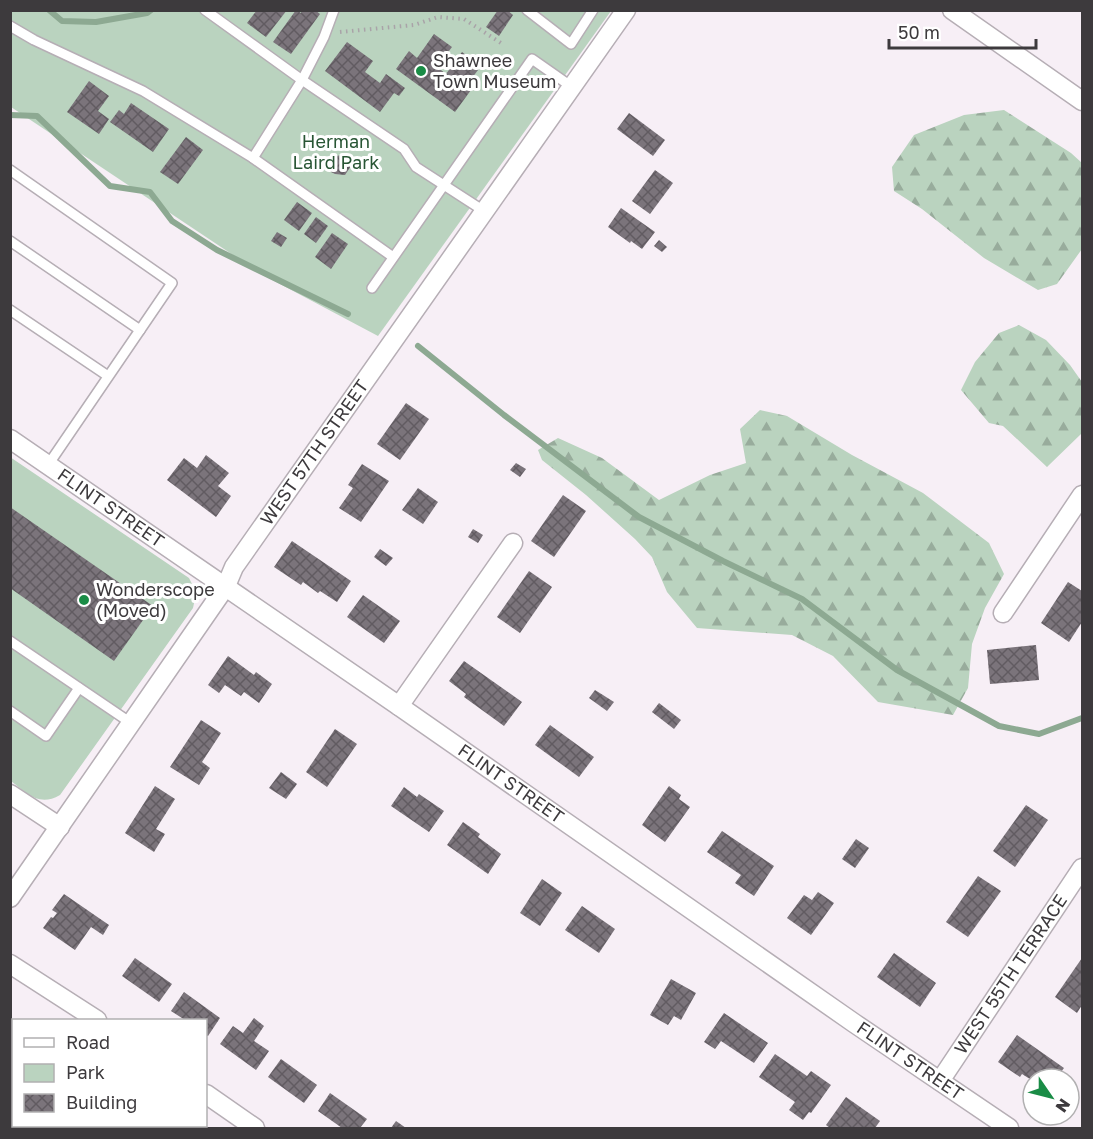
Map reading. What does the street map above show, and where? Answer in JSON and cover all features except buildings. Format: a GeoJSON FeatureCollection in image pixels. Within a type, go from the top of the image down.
{"type":"FeatureCollection","features":[{"type":"Feature","properties":{"kind":"street","name":"WEST 57TH STREET"},"geometry":{"type":"LineString","coordinates":[[10,898],[226,586],[234,567],[626,10]]}},
{"type":"Feature","properties":{"kind":"street"},"geometry":{"type":"LineString","coordinates":[[952,10],[1083,101]]}},
{"type":"Feature","properties":{"kind":"street","name":"FLINT STREET"},"geometry":{"type":"LineString","coordinates":[[10,439],[226,586],[844,1017],[1009,1128]]}},
{"type":"Feature","properties":{"kind":"street"},"geometry":{"type":"LineString","coordinates":[[1003,613],[1083,495]]}},
{"type":"Feature","properties":{"kind":"street"},"geometry":{"type":"LineString","coordinates":[[399,706],[513,543]]}},
{"type":"Feature","properties":{"kind":"street"},"geometry":{"type":"LineString","coordinates":[[10,794],[60,827]]}},
{"type":"Feature","properties":{"kind":"street","name":"WEST 55TH TERRACE"},"geometry":{"type":"LineString","coordinates":[[940,1081],[1083,868]]}},
{"type":"Feature","properties":{"kind":"street"},"geometry":{"type":"LineString","coordinates":[[10,964],[95,1019]]}},
{"type":"Feature","properties":{"kind":"street"},"geometry":{"type":"LineString","coordinates":[[207,1096],[255,1128]]}},
{"type":"Feature","properties":{"kind":"lane"},"geometry":{"type":"LineString","coordinates":[[205,10],[302,80],[404,149],[416,167],[484,212]]}},
{"type":"Feature","properties":{"kind":"lane"},"geometry":{"type":"LineString","coordinates":[[253,158],[302,80],[326,33],[334,10]]}},
{"type":"Feature","properties":{"kind":"lane"},"geometry":{"type":"LineString","coordinates":[[527,10],[570,44],[593,10]]}},
{"type":"Feature","properties":{"kind":"lane"},"geometry":{"type":"LineString","coordinates":[[10,26],[34,40],[143,91],[253,158],[393,257]]}},
{"type":"Feature","properties":{"kind":"lane"},"geometry":{"type":"LineString","coordinates":[[372,288],[532,59],[572,87]]}},
{"type":"Feature","properties":{"kind":"lane"},"geometry":{"type":"LineString","coordinates":[[10,170],[172,283],[48,465]]}},
{"type":"Feature","properties":{"kind":"lane"},"geometry":{"type":"LineString","coordinates":[[10,241],[140,330]]}},
{"type":"Feature","properties":{"kind":"lane"},"geometry":{"type":"LineString","coordinates":[[10,310],[108,376]]}},
{"type":"Feature","properties":{"kind":"lane"},"geometry":{"type":"LineString","coordinates":[[10,641],[131,723]]}},
{"type":"Feature","properties":{"kind":"lane"},"geometry":{"type":"LineString","coordinates":[[10,711],[46,736],[79,688]]}},
{"type":"Feature","properties":{"kind":"path"},"geometry":{"type":"LineString","coordinates":[[326,33],[414,25],[438,17],[464,20],[504,45]]}},
{"type":"Feature","properties":{"kind":"green space","name":"Herman Laird Park"},"geometry":{"type":"Polygon","coordinates":[[[10,11],[611,11],[378,336],[263,275],[11,107],[10,11]]]}},
{"type":"Feature","properties":{"kind":"green space"},"geometry":{"type":"Polygon","coordinates":[[[1004,110],[1071,153],[1082,163],[1082,249],[1057,284],[1038,290],[984,258],[922,209],[894,191],[892,167],[914,135],[964,115],[1004,110]]]}},
{"type":"Feature","properties":{"kind":"green space"},"geometry":{"type":"Polygon","coordinates":[[[1019,325],[1046,340],[1070,365],[1082,382],[1081,434],[1047,467],[1003,426],[989,423],[961,390],[975,362],[999,333],[1019,325]]]}},
{"type":"Feature","properties":{"kind":"green space"},"geometry":{"type":"Polygon","coordinates":[[[760,410],[787,416],[852,455],[923,493],[989,543],[1004,574],[985,608],[972,644],[968,688],[953,715],[878,702],[833,656],[792,635],[697,628],[667,592],[652,557],[586,495],[542,460],[538,450],[558,438],[602,458],[659,500],[710,475],[746,463],[740,429],[760,410]]]}},
{"type":"Feature","properties":{"kind":"green space"},"geometry":{"type":"Polygon","coordinates":[[[10,457],[189,578],[194,593],[193,608],[60,795],[46,800],[34,797],[11,781],[10,457]]]}},
{"type":"Feature","properties":{"kind":"waterway"},"geometry":{"type":"LineString","coordinates":[[49,10],[62,21],[96,22],[147,13],[151,10]]}},
{"type":"Feature","properties":{"kind":"waterway"},"geometry":{"type":"LineString","coordinates":[[10,115],[37,116],[110,186],[150,192],[172,221],[217,250],[348,314]]}},
{"type":"Feature","properties":{"kind":"waterway"},"geometry":{"type":"LineString","coordinates":[[418,346],[504,415],[639,517],[802,599],[897,670],[999,726],[1039,734],[1082,718]]}},
{"type":"Feature","properties":{"kind":"place","name":"Shawnee Town Museum"},"geometry":{"type":"Point","coordinates":[421,71]}},
{"type":"Feature","properties":{"kind":"place","name":"Wonderscope (Moved)"},"geometry":{"type":"Point","coordinates":[84,600]}}]}
